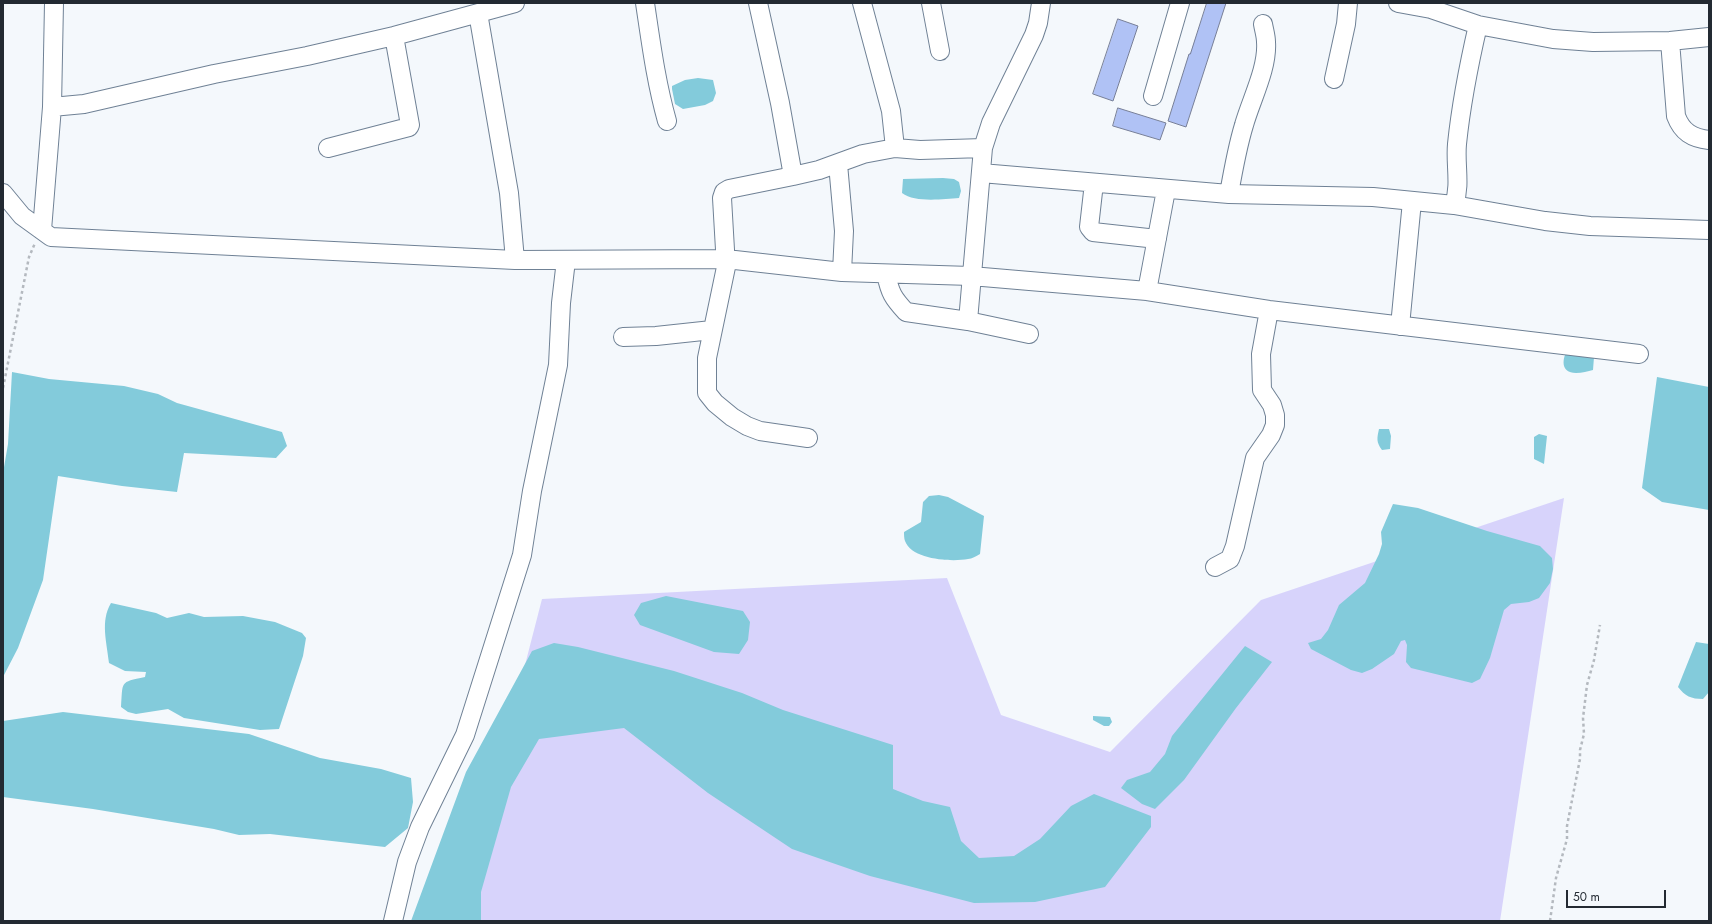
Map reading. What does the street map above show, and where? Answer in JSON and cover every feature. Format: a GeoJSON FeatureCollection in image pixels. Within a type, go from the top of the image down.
{"type":"FeatureCollection","features":[{"type":"Feature","properties":{"kind":"street"},"geometry":{"type":"LineString","coordinates":[[42,230],[52,107],[54,3]]}},
{"type":"Feature","properties":{"kind":"street"},"geometry":{"type":"LineString","coordinates":[[52,107],[84,104],[394,36],[515,3]]}},
{"type":"Feature","properties":{"kind":"street"},"geometry":{"type":"LineString","coordinates":[[645,3],[660,97],[667,121]]}},
{"type":"Feature","properties":{"kind":"street"},"geometry":{"type":"LineString","coordinates":[[758,3],[780,103],[793,176]]}},
{"type":"Feature","properties":{"kind":"street"},"geometry":{"type":"LineString","coordinates":[[862,3],[891,111],[895,148]]}},
{"type":"Feature","properties":{"kind":"street"},"geometry":{"type":"LineString","coordinates":[[931,3],[940,51]]}},
{"type":"Feature","properties":{"kind":"street"},"geometry":{"type":"LineString","coordinates":[[968,321],[983,148],[991,123],[1034,35],[1038,23],[1041,3]]}},
{"type":"Feature","properties":{"kind":"street"},"geometry":{"type":"LineString","coordinates":[[1153,96],[1180,3]]}},
{"type":"Feature","properties":{"kind":"street"},"geometry":{"type":"LineString","coordinates":[[1334,80],[1346,24],[1348,3]]}},
{"type":"Feature","properties":{"kind":"street"},"geometry":{"type":"LineString","coordinates":[[1398,3],[1431,9],[1478,25],[1553,39],[1593,42],[1670,41],[1709,38]]}},
{"type":"Feature","properties":{"kind":"street"},"geometry":{"type":"LineString","coordinates":[[478,13],[509,193],[515,260]]}},
{"type":"Feature","properties":{"kind":"street"},"geometry":{"type":"LineString","coordinates":[[1229,194],[1234,162],[1243,126],[1260,78],[1266,42],[1263,24]]}},
{"type":"Feature","properties":{"kind":"street"},"geometry":{"type":"LineString","coordinates":[[1454,205],[1457,196],[1458,184],[1458,137],[1478,25]]}},
{"type":"Feature","properties":{"kind":"street"},"geometry":{"type":"LineString","coordinates":[[328,148],[409,127],[410,125],[394,36]]}},
{"type":"Feature","properties":{"kind":"street"},"geometry":{"type":"LineString","coordinates":[[1670,41],[1676,116],[1680,127],[1688,134],[1709,140]]}},
{"type":"Feature","properties":{"kind":"street"},"geometry":{"type":"LineString","coordinates":[[808,438],[760,431],[732,418],[715,403],[707,393],[707,358],[726,267],[722,198],[724,192],[729,189],[819,170],[863,154],[895,148],[920,150],[983,148]]}},
{"type":"Feature","properties":{"kind":"street"},"geometry":{"type":"LineString","coordinates":[[838,164],[844,231],[842,272]]}},
{"type":"Feature","properties":{"kind":"street"},"geometry":{"type":"LineString","coordinates":[[981,173],[1166,190],[1229,194],[1373,197],[1454,205],[1545,221],[1590,226],[1709,230]]}},
{"type":"Feature","properties":{"kind":"street"},"geometry":{"type":"LineString","coordinates":[[1094,183],[1089,227],[1090,230],[1106,234],[1157,239]]}},
{"type":"Feature","properties":{"kind":"street"},"geometry":{"type":"LineString","coordinates":[[1147,291],[1166,190]]}},
{"type":"Feature","properties":{"kind":"street"},"geometry":{"type":"LineString","coordinates":[[3,193],[22,216],[51,237],[515,260],[726,259],[842,272],[971,276],[1147,291],[1269,310],[1639,354]]}},
{"type":"Feature","properties":{"kind":"street"},"geometry":{"type":"LineString","coordinates":[[1400,326],[1412,201]]}},
{"type":"Feature","properties":{"kind":"street"},"geometry":{"type":"LineString","coordinates":[[393,921],[407,862],[420,828],[465,735],[522,555],[532,491],[558,365],[561,302],[566,260]]}},
{"type":"Feature","properties":{"kind":"street"},"geometry":{"type":"LineString","coordinates":[[886,274],[894,299],[906,312],[968,321],[1029,334]]}},
{"type":"Feature","properties":{"kind":"street"},"geometry":{"type":"LineString","coordinates":[[1215,567],[1230,559],[1236,546],[1255,458],[1271,435],[1275,425],[1276,415],[1272,405],[1262,390],[1261,354],[1269,310]]}},
{"type":"Feature","properties":{"kind":"street"},"geometry":{"type":"LineString","coordinates":[[623,337],[656,336],[712,330]]}},
{"type":"Feature","properties":{"kind":"path"},"geometry":{"type":"LineString","coordinates":[[3,388],[29,257],[42,230]]}},
{"type":"Feature","properties":{"kind":"path"},"geometry":{"type":"LineString","coordinates":[[1550,921],[1556,878],[1567,838],[1567,826],[1584,734],[1583,718],[1587,685],[1594,660],[1600,625]]}},
{"type":"Feature","properties":{"kind":"shaded area"},"geometry":{"type":"Polygon","coordinates":[[[1564,498],[1500,921],[459,921],[542,599],[947,578],[1001,715],[1110,752],[1261,600],[1564,498]]]}},
{"type":"Feature","properties":{"kind":"water"},"geometry":{"type":"Polygon","coordinates":[[[698,78],[713,80],[716,93],[713,101],[705,105],[683,109],[675,104],[672,86],[685,80],[698,78]]]}},
{"type":"Feature","properties":{"kind":"water"},"geometry":{"type":"Polygon","coordinates":[[[903,179],[954,179],[959,182],[961,191],[959,198],[922,199],[914,198],[902,193],[903,179]]]}},
{"type":"Feature","properties":{"kind":"water"},"geometry":{"type":"Polygon","coordinates":[[[1568,349],[1594,357],[1593,370],[1576,373],[1567,371],[1564,364],[1564,357],[1568,349]]]}},
{"type":"Feature","properties":{"kind":"water"},"geometry":{"type":"Polygon","coordinates":[[[12,372],[49,379],[124,386],[158,394],[177,403],[282,432],[287,446],[276,458],[184,453],[177,492],[122,486],[58,476],[43,580],[18,648],[3,677],[3,473],[8,444],[12,372]]]}},
{"type":"Feature","properties":{"kind":"water"},"geometry":{"type":"Polygon","coordinates":[[[1657,377],[1709,387],[1709,510],[1662,502],[1642,488],[1657,377]]]}},
{"type":"Feature","properties":{"kind":"water"},"geometry":{"type":"Polygon","coordinates":[[[1379,429],[1389,429],[1391,436],[1390,449],[1382,450],[1380,447],[1378,440],[1379,429]]]}},
{"type":"Feature","properties":{"kind":"water"},"geometry":{"type":"Polygon","coordinates":[[[1539,434],[1547,436],[1544,464],[1534,459],[1534,437],[1539,434]]]}},
{"type":"Feature","properties":{"kind":"water"},"geometry":{"type":"Polygon","coordinates":[[[939,495],[948,497],[984,516],[980,554],[970,559],[943,560],[924,556],[909,547],[905,540],[904,532],[921,522],[923,502],[929,496],[939,495]]]}},
{"type":"Feature","properties":{"kind":"water"},"geometry":{"type":"Polygon","coordinates":[[[1393,504],[1418,508],[1487,531],[1540,546],[1552,558],[1553,569],[1550,583],[1539,598],[1529,602],[1511,604],[1504,610],[1490,658],[1480,679],[1472,683],[1411,668],[1406,662],[1407,645],[1405,640],[1401,641],[1394,654],[1372,669],[1362,673],[1351,670],[1311,649],[1308,643],[1321,639],[1328,630],[1339,605],[1365,583],[1379,554],[1382,544],[1381,532],[1393,504]]]}},
{"type":"Feature","properties":{"kind":"water"},"geometry":{"type":"Polygon","coordinates":[[[666,596],[743,611],[750,622],[748,640],[739,654],[714,652],[640,625],[634,615],[641,603],[666,596]]]}},
{"type":"Feature","properties":{"kind":"water"},"geometry":{"type":"Polygon","coordinates":[[[111,603],[156,613],[167,618],[189,613],[204,617],[243,616],[275,622],[302,633],[306,638],[303,656],[279,729],[260,730],[184,718],[168,709],[136,714],[128,712],[121,707],[124,684],[131,680],[145,677],[146,672],[125,671],[109,663],[105,625],[111,603]]]}},
{"type":"Feature","properties":{"kind":"water"},"geometry":{"type":"Polygon","coordinates":[[[1696,642],[1709,644],[1709,692],[1703,699],[1689,696],[1683,693],[1678,687],[1696,642]]]}},
{"type":"Feature","properties":{"kind":"water"},"geometry":{"type":"Polygon","coordinates":[[[554,643],[578,647],[674,671],[742,693],[783,710],[893,745],[893,789],[923,801],[950,807],[961,841],[979,858],[1014,856],[1040,839],[1071,806],[1094,794],[1151,816],[1151,827],[1105,887],[1035,902],[974,903],[870,876],[792,849],[708,793],[624,728],[539,739],[511,787],[481,892],[481,921],[411,921],[466,772],[532,651],[554,643]]]}},
{"type":"Feature","properties":{"kind":"water"},"geometry":{"type":"Polygon","coordinates":[[[1245,646],[1272,662],[1236,708],[1184,780],[1155,809],[1142,804],[1121,788],[1127,780],[1150,772],[1165,754],[1172,736],[1245,646]]]}},
{"type":"Feature","properties":{"kind":"water"},"geometry":{"type":"Polygon","coordinates":[[[63,712],[249,734],[320,758],[381,769],[411,778],[413,802],[408,828],[385,847],[270,834],[239,835],[214,829],[93,809],[3,797],[3,721],[63,712]]]}},
{"type":"Feature","properties":{"kind":"water"},"geometry":{"type":"Polygon","coordinates":[[[1093,716],[1110,717],[1112,722],[1109,726],[1104,726],[1093,720],[1093,716]]]}},
{"type":"Feature","properties":{"kind":"building"},"geometry":{"type":"Polygon","coordinates":[[[1207,3],[1226,3],[1186,127],[1168,121],[1207,3]]]}},
{"type":"Feature","properties":{"kind":"building"},"geometry":{"type":"Polygon","coordinates":[[[1118,19],[1138,26],[1113,101],[1093,94],[1118,19]]]}},
{"type":"Feature","properties":{"kind":"building"},"geometry":{"type":"Polygon","coordinates":[[[1118,108],[1166,123],[1160,140],[1113,126],[1118,108]]]}}]}
